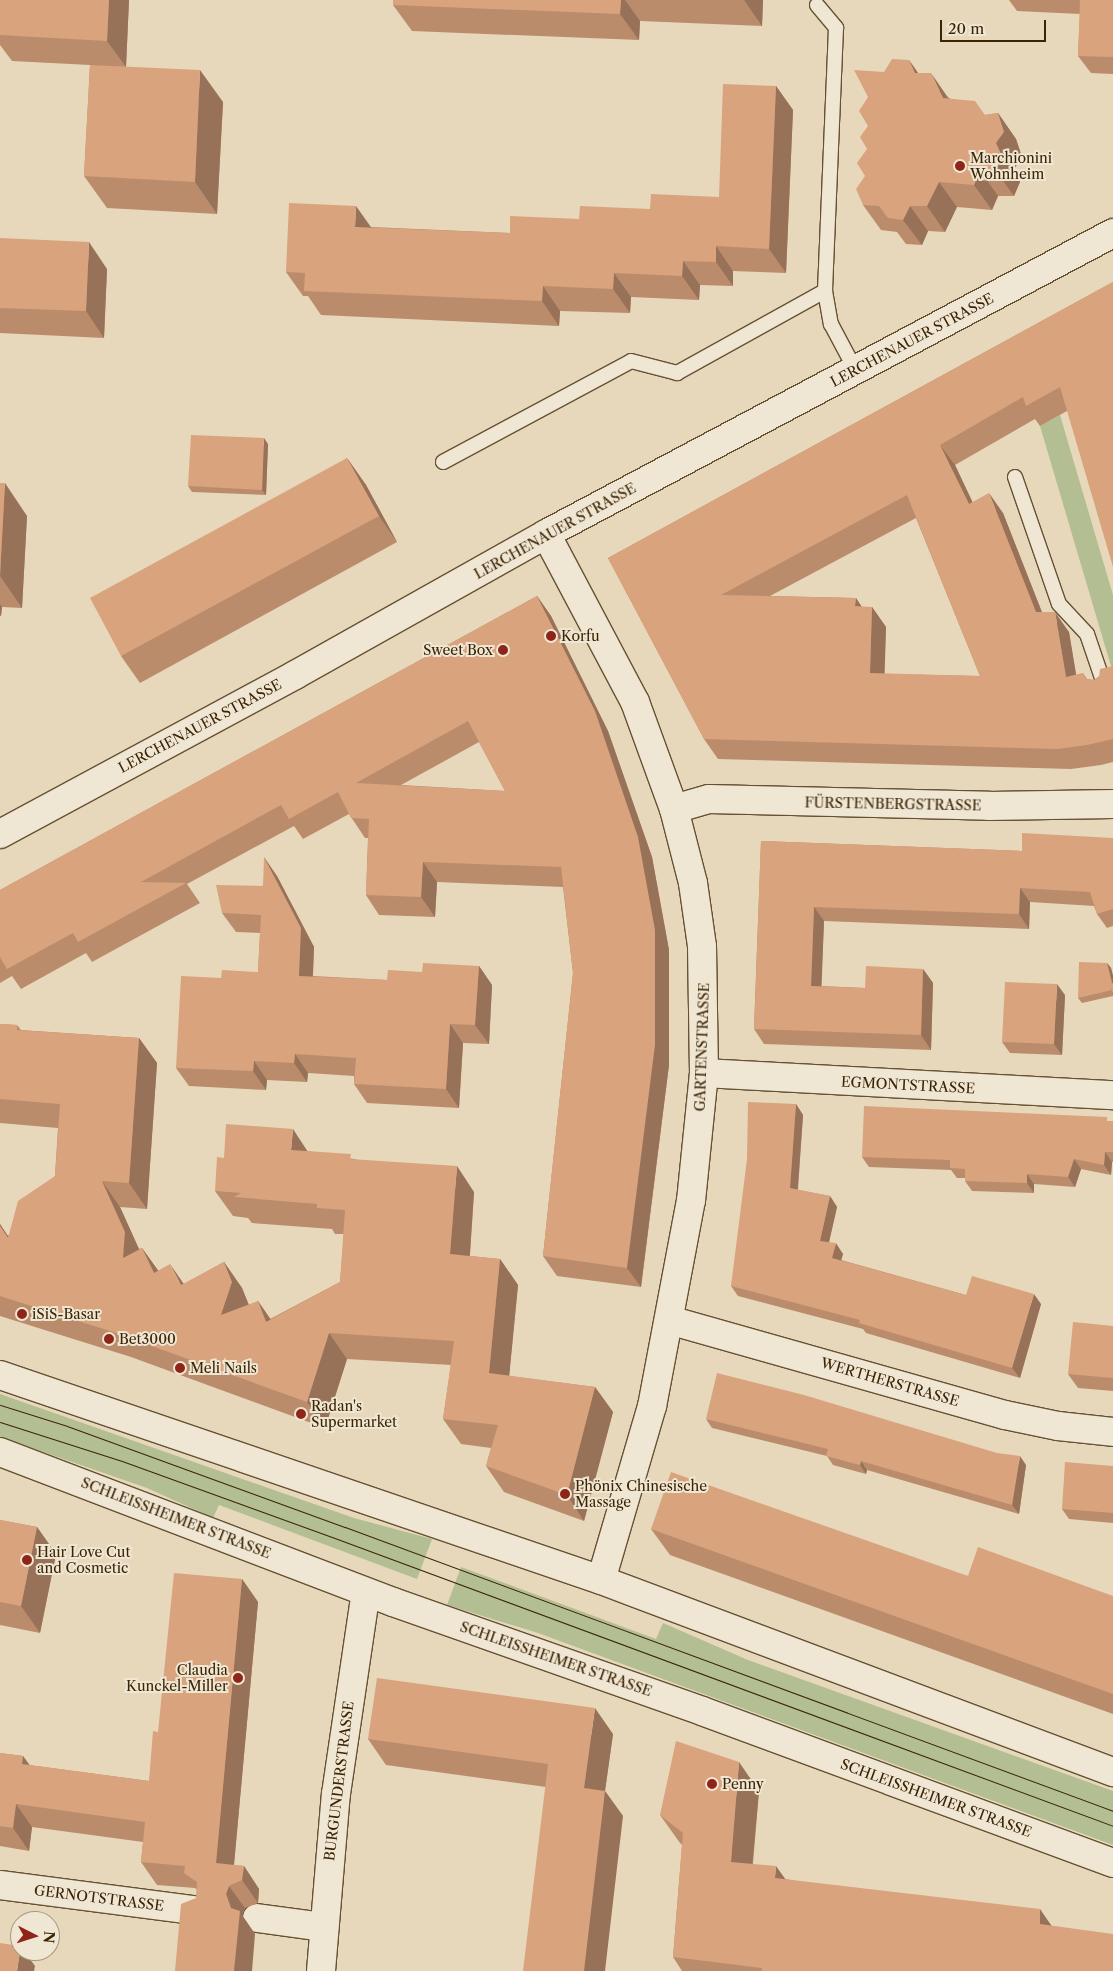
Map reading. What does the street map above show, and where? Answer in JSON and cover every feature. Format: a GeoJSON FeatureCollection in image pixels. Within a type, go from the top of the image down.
{"type":"FeatureCollection","features":[{"type":"Feature","properties":{"kind":"main road","name":"LERCHENAUER STRASSE"},"geometry":{"type":"LineString","coordinates":[[0,834],[295,676],[546,534],[1113,233]]}},
{"type":"Feature","properties":{"kind":"main road","name":"GARTENSTRASSE"},"geometry":{"type":"LineString","coordinates":[[546,534],[635,702],[674,809],[693,883],[702,946],[706,1011],[704,1073],[692,1200],[652,1406],[601,1580]]}},
{"type":"Feature","properties":{"kind":"main road","name":"FÜRSTENBERGSTRASSE"},"geometry":{"type":"LineString","coordinates":[[674,809],[709,799],[989,806],[1113,804]]}},
{"type":"Feature","properties":{"kind":"main road","name":"EGMONTSTRASSE"},"geometry":{"type":"LineString","coordinates":[[704,1073],[1113,1095]]}},
{"type":"Feature","properties":{"kind":"main road","name":"WERTHERSTRASSE"},"geometry":{"type":"LineString","coordinates":[[669,1320],[1005,1415],[1058,1426],[1113,1432]]}},
{"type":"Feature","properties":{"kind":"main road"},"geometry":{"type":"LineString","coordinates":[[0,1375],[601,1580],[1113,1772]]}},
{"type":"Feature","properties":{"kind":"main road","name":"SCHLEISSHEIMER STRASSE"},"geometry":{"type":"LineString","coordinates":[[0,1452],[366,1592],[702,1711],[1113,1864]]}},
{"type":"Feature","properties":{"kind":"main road","name":"BURGUNDERSTRASSE"},"geometry":{"type":"LineString","coordinates":[[321,1971],[336,1794],[366,1592]]}},
{"type":"Feature","properties":{"kind":"main road","name":"GERNOTSTRASSE"},"geometry":{"type":"LineString","coordinates":[[0,1885],[199,1911]]}},
{"type":"Feature","properties":{"kind":"main road"},"geometry":{"type":"LineString","coordinates":[[257,1918],[324,1927]]}},
{"type":"Feature","properties":{"kind":"lane"},"geometry":{"type":"LineString","coordinates":[[817,5],[836,28],[825,290],[831,324],[856,371]]}},
{"type":"Feature","properties":{"kind":"lane"},"geometry":{"type":"LineString","coordinates":[[443,462],[631,361],[677,373],[825,290]]}},
{"type":"Feature","properties":{"kind":"lane"},"geometry":{"type":"LineString","coordinates":[[1014,477],[1059,604],[1087,634],[1106,692]]}},
{"type":"Feature","properties":{"kind":"green space"},"geometry":{"type":"Polygon","coordinates":[[[1060,415],[1113,595],[1113,673],[1040,426],[1060,415]]]}},
{"type":"Feature","properties":{"kind":"green space"},"geometry":{"type":"Polygon","coordinates":[[[0,1394],[354,1518],[432,1539],[417,1579],[219,1505],[213,1518],[147,1488],[0,1437],[0,1394]]]}},
{"type":"Feature","properties":{"kind":"green space"},"geometry":{"type":"Polygon","coordinates":[[[461,1567],[656,1639],[663,1623],[748,1660],[1113,1791],[1113,1845],[538,1633],[447,1605],[461,1567]]]}},
{"type":"Feature","properties":{"kind":"building"},"geometry":{"type":"Polygon","coordinates":[[[0,0],[109,0],[107,41],[0,35],[0,0]]]}},
{"type":"Feature","properties":{"kind":"building"},"geometry":{"type":"Polygon","coordinates":[[[393,0],[621,0],[620,14],[393,5],[393,0]]]}},
{"type":"Feature","properties":{"kind":"building"},"geometry":{"type":"Polygon","coordinates":[[[1080,0],[1113,0],[1113,57],[1078,56],[1080,0]]]}},
{"type":"Feature","properties":{"kind":"building","name":"Marchionini Wohnheim"},"geometry":{"type":"Polygon","coordinates":[[[892,59],[909,60],[915,73],[931,73],[943,98],[975,101],[985,115],[998,113],[1004,132],[996,143],[1002,156],[996,171],[980,170],[974,185],[939,182],[927,206],[910,206],[903,220],[888,218],[879,206],[863,205],[856,189],[865,176],[857,163],[867,149],[860,137],[868,126],[859,111],[868,97],[854,70],[884,72],[892,59]]]}},
{"type":"Feature","properties":{"kind":"building"},"geometry":{"type":"Polygon","coordinates":[[[90,65],[200,70],[195,182],[84,176],[90,65]]]}},
{"type":"Feature","properties":{"kind":"building"},"geometry":{"type":"Polygon","coordinates":[[[723,84],[776,86],[769,249],[716,246],[716,262],[683,261],[682,276],[614,273],[613,289],[543,286],[542,301],[304,291],[305,273],[286,272],[289,203],[356,206],[355,227],[510,233],[510,216],[579,219],[580,206],[650,209],[651,194],[719,197],[723,84]]]}},
{"type":"Feature","properties":{"kind":"building"},"geometry":{"type":"Polygon","coordinates":[[[0,238],[89,242],[86,311],[0,308],[0,238]]]}},
{"type":"Feature","properties":{"kind":"building"},"geometry":{"type":"Polygon","coordinates":[[[1113,282],[1113,567],[1060,387],[1026,406],[1023,397],[940,445],[969,504],[989,493],[1036,612],[1055,612],[1066,677],[1083,673],[1086,679],[1094,680],[1099,677],[1100,669],[1113,666],[1113,739],[1057,749],[704,739],[608,558],[1113,282]],[[907,495],[721,595],[856,598],[855,606],[872,607],[870,673],[980,676],[907,495]]]}},
{"type":"Feature","properties":{"kind":"building"},"geometry":{"type":"Polygon","coordinates":[[[191,435],[264,438],[262,490],[188,486],[191,435]]]}},
{"type":"Feature","properties":{"kind":"building"},"geometry":{"type":"Polygon","coordinates":[[[347,458],[379,516],[121,656],[90,598],[347,458]]]}},
{"type":"Feature","properties":{"kind":"building"},"geometry":{"type":"Polygon","coordinates":[[[0,483],[5,483],[0,576],[0,483]]]}},
{"type":"Feature","properties":{"kind":"building"},"geometry":{"type":"Polygon","coordinates":[[[537,596],[595,711],[638,837],[655,930],[655,1045],[627,1268],[543,1256],[573,973],[561,867],[423,862],[421,897],[366,895],[369,819],[351,818],[338,792],[289,819],[281,805],[141,882],[186,883],[78,942],[73,933],[7,969],[0,957],[0,890],[537,596]],[[468,721],[356,783],[505,791],[468,721]]]}},
{"type":"Feature","properties":{"kind":"building"},"geometry":{"type":"Polygon","coordinates":[[[1022,833],[1113,838],[1113,909],[1097,914],[1090,892],[1020,888],[1019,914],[814,907],[811,986],[865,988],[866,966],[923,969],[921,1035],[754,1029],[761,841],[1022,851],[1022,833]]]}},
{"type":"Feature","properties":{"kind":"building"},"geometry":{"type":"Polygon","coordinates":[[[264,857],[301,928],[299,976],[387,980],[388,970],[422,972],[423,963],[479,966],[475,1025],[450,1024],[446,1089],[354,1084],[356,1058],[295,1054],[294,1063],[254,1061],[253,1071],[176,1068],[181,976],[221,978],[222,970],[258,972],[261,915],[222,913],[216,885],[263,886],[264,857]]]}},
{"type":"Feature","properties":{"kind":"building"},"geometry":{"type":"Polygon","coordinates":[[[1079,962],[1107,963],[1112,990],[1078,998],[1079,962]]]}},
{"type":"Feature","properties":{"kind":"building"},"geometry":{"type":"Polygon","coordinates":[[[1005,982],[1057,984],[1054,1044],[1002,1042],[1005,982]]]}},
{"type":"Feature","properties":{"kind":"building"},"geometry":{"type":"Polygon","coordinates":[[[0,1024],[17,1025],[17,1030],[139,1038],[129,1183],[102,1181],[125,1232],[123,1258],[142,1248],[154,1273],[170,1264],[181,1285],[224,1262],[232,1282],[221,1315],[258,1301],[266,1322],[340,1282],[345,1210],[317,1208],[317,1204],[234,1197],[241,1193],[215,1191],[217,1157],[224,1158],[226,1124],[293,1129],[291,1150],[351,1154],[350,1159],[457,1166],[450,1254],[500,1259],[489,1373],[595,1387],[567,1495],[486,1466],[498,1425],[443,1419],[454,1341],[329,1333],[307,1402],[113,1332],[0,1296],[0,1226],[8,1238],[18,1201],[55,1176],[60,1104],[0,1099],[0,1024]]]}},
{"type":"Feature","properties":{"kind":"building"},"geometry":{"type":"Polygon","coordinates":[[[748,1102],[796,1104],[790,1188],[830,1196],[820,1241],[836,1243],[832,1258],[966,1295],[972,1276],[1034,1294],[1012,1368],[859,1323],[860,1320],[731,1286],[747,1159],[748,1102]]]}},
{"type":"Feature","properties":{"kind":"building"},"geometry":{"type":"Polygon","coordinates":[[[864,1106],[1107,1117],[1107,1121],[1113,1121],[1113,1152],[1105,1152],[1104,1165],[1074,1159],[1068,1177],[1027,1174],[1027,1183],[965,1181],[965,1169],[950,1168],[950,1160],[862,1157],[864,1106]]]}},
{"type":"Feature","properties":{"kind":"building"},"geometry":{"type":"Polygon","coordinates":[[[1073,1322],[1113,1326],[1113,1378],[1068,1374],[1073,1322]]]}},
{"type":"Feature","properties":{"kind":"building"},"geometry":{"type":"Polygon","coordinates":[[[717,1373],[804,1395],[997,1453],[1020,1456],[1012,1505],[861,1461],[860,1465],[826,1456],[828,1449],[706,1419],[717,1373]]]}},
{"type":"Feature","properties":{"kind":"building"},"geometry":{"type":"Polygon","coordinates":[[[1065,1462],[1113,1466],[1113,1513],[1062,1509],[1065,1462]]]}},
{"type":"Feature","properties":{"kind":"building"},"geometry":{"type":"Polygon","coordinates":[[[671,1472],[968,1576],[978,1547],[1113,1596],[1113,1694],[651,1529],[671,1472]]]}},
{"type":"Feature","properties":{"kind":"building"},"geometry":{"type":"Polygon","coordinates":[[[0,1520],[37,1527],[21,1606],[0,1602],[0,1520]]]}},
{"type":"Feature","properties":{"kind":"building"},"geometry":{"type":"Polygon","coordinates":[[[174,1573],[242,1579],[216,1863],[244,1866],[242,1880],[229,1886],[226,1894],[231,1908],[240,1911],[234,1971],[175,1971],[181,1904],[196,1898],[197,1882],[184,1873],[185,1866],[141,1862],[145,1822],[16,1804],[13,1828],[0,1826],[0,1753],[23,1756],[22,1764],[149,1781],[153,1731],[158,1732],[174,1573]]]}},
{"type":"Feature","properties":{"kind":"building"},"geometry":{"type":"Polygon","coordinates":[[[377,1678],[595,1708],[584,1788],[605,1791],[584,1971],[523,1971],[548,1764],[368,1739],[377,1678]]]}},
{"type":"Feature","properties":{"kind":"building"},"geometry":{"type":"Polygon","coordinates":[[[676,1741],[739,1762],[731,1862],[776,1866],[775,1878],[1040,1909],[1040,1924],[1113,1934],[1113,1971],[762,1971],[762,1968],[673,1957],[683,1833],[660,1815],[676,1741]]]}},
{"type":"Feature","properties":{"kind":"building"},"geometry":{"type":"Polygon","coordinates":[[[0,1943],[10,1944],[10,1961],[18,1961],[17,1971],[0,1971],[0,1943]]]}},
{"type":"Feature","properties":{"kind":"tram line"},"geometry":{"type":"LineString","coordinates":[[0,1405],[67,1426],[345,1527],[1113,1811]]}},
{"type":"Feature","properties":{"kind":"tram line"},"geometry":{"type":"LineString","coordinates":[[0,1422],[122,1461],[340,1540],[1113,1826]]}},
{"type":"Feature","properties":{"kind":"place","name":"Marchionini Wohnheim"},"geometry":{"type":"Point","coordinates":[960,166]}},
{"type":"Feature","properties":{"kind":"place","name":"Korfu"},"geometry":{"type":"Point","coordinates":[551,636]}},
{"type":"Feature","properties":{"kind":"place","name":"Sweet Box"},"geometry":{"type":"Point","coordinates":[503,650]}},
{"type":"Feature","properties":{"kind":"place","name":"iSiS-Basar"},"geometry":{"type":"Point","coordinates":[22,1314]}},
{"type":"Feature","properties":{"kind":"place","name":"Bet3000"},"geometry":{"type":"Point","coordinates":[109,1339]}},
{"type":"Feature","properties":{"kind":"place","name":"Meli Nails"},"geometry":{"type":"Point","coordinates":[180,1368]}},
{"type":"Feature","properties":{"kind":"place","name":"Radan's Supermarket"},"geometry":{"type":"Point","coordinates":[301,1414]}},
{"type":"Feature","properties":{"kind":"place","name":"Phönix Chinesische Massage"},"geometry":{"type":"Point","coordinates":[565,1494]}},
{"type":"Feature","properties":{"kind":"place","name":"Hair Love Cut and Cosmetic"},"geometry":{"type":"Point","coordinates":[27,1560]}},
{"type":"Feature","properties":{"kind":"place","name":"Claudia Kunckel-Miller"},"geometry":{"type":"Point","coordinates":[238,1678]}},
{"type":"Feature","properties":{"kind":"place","name":"Penny"},"geometry":{"type":"Point","coordinates":[712,1784]}}]}
